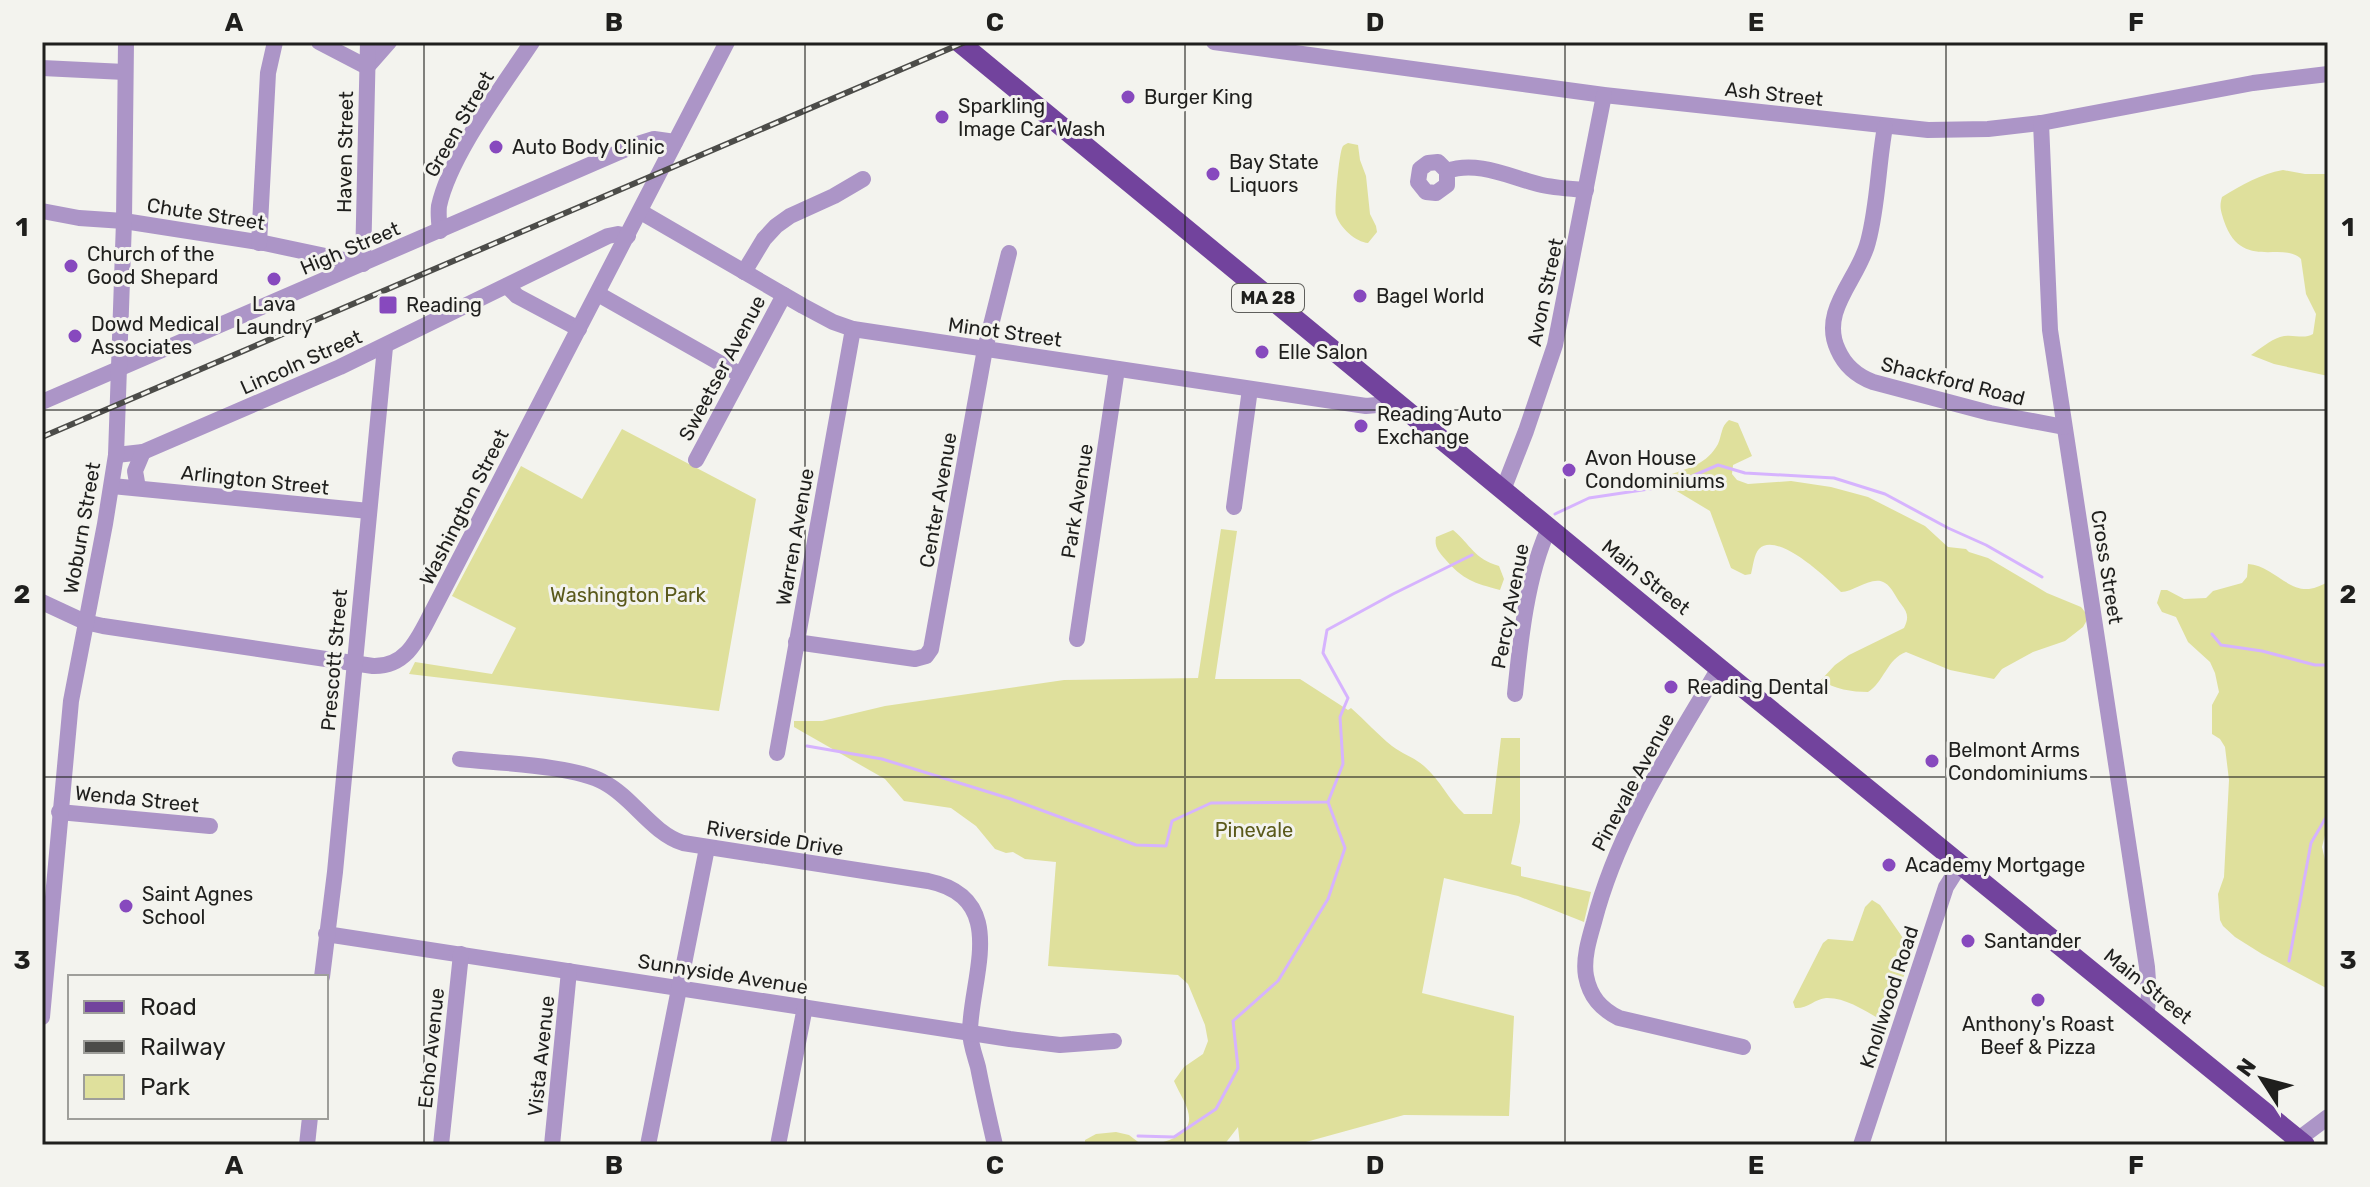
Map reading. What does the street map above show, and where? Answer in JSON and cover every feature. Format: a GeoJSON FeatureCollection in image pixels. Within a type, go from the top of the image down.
{"type":"FeatureCollection","features":[{"type":"Feature","properties":{"kind":"main road","name":"Main Street"},"geometry":{"type":"LineString","coordinates":[[959,42],[2298,1143]]}},
{"type":"Feature","properties":{"kind":"street","name":"Woburn Street"},"geometry":{"type":"LineString","coordinates":[[42,1017],[46,919],[71,701],[116,455],[126,42]]}},
{"type":"Feature","properties":{"kind":"street"},"geometry":{"type":"LineString","coordinates":[[259,243],[268,73],[275,42]]}},
{"type":"Feature","properties":{"kind":"street"},"geometry":{"type":"LineString","coordinates":[[319,42],[367,67],[389,42]]}},
{"type":"Feature","properties":{"kind":"street","name":"Haven Street"},"geometry":{"type":"LineString","coordinates":[[363,264],[368,42]]}},
{"type":"Feature","properties":{"kind":"street","name":"Green Street"},"geometry":{"type":"LineString","coordinates":[[440,231],[439,207],[454,167],[532,42]]}},
{"type":"Feature","properties":{"kind":"street","name":"Washington Street"},"geometry":{"type":"LineString","coordinates":[[42,602],[85,622],[103,626],[376,666],[389,665],[403,658],[412,648],[727,42]]}},
{"type":"Feature","properties":{"kind":"street","name":"Ash Street"},"geometry":{"type":"LineString","coordinates":[[1214,42],[1604,95],[1885,127],[1966,130],[2041,123],[2239,85],[2328,74]]}},
{"type":"Feature","properties":{"kind":"street"},"geometry":{"type":"LineString","coordinates":[[42,68],[125,72]]}},
{"type":"Feature","properties":{"kind":"street","name":"Avon Street"},"geometry":{"type":"LineString","coordinates":[[1503,490],[1555,345],[1604,95]]}},
{"type":"Feature","properties":{"kind":"street","name":"Cross Street"},"geometry":{"type":"LineString","coordinates":[[2041,123],[2050,330],[2147,967],[2149,995],[2146,1016]]}},
{"type":"Feature","properties":{"kind":"street","name":"Shackford Road"},"geometry":{"type":"LineString","coordinates":[[1885,127],[1869,239],[1861,262],[1837,304],[1832,323],[1841,356],[1856,373],[1873,382],[1990,413],[2064,427]]}},
{"type":"Feature","properties":{"kind":"street","name":"High Street"},"geometry":{"type":"LineString","coordinates":[[42,402],[642,142],[658,139],[675,142]]}},
{"type":"Feature","properties":{"kind":"street"},"geometry":{"type":"LineString","coordinates":[[1447,171],[1460,168],[1488,170],[1543,185],[1586,190]]}},
{"type":"Feature","properties":{"kind":"street"},"geometry":{"type":"LineString","coordinates":[[744,272],[764,239],[776,226],[863,179]]}},
{"type":"Feature","properties":{"kind":"street","name":"Chute Street"},"geometry":{"type":"LineString","coordinates":[[42,211],[259,243],[363,264]]}},
{"type":"Feature","properties":{"kind":"street","name":"Minot Street"},"geometry":{"type":"LineString","coordinates":[[641,212],[784,295],[833,322],[853,329],[1370,406],[1389,397]]}},
{"type":"Feature","properties":{"kind":"street","name":"Lincoln Street"},"geometry":{"type":"LineString","coordinates":[[116,455],[143,452],[385,347],[610,235],[628,236]]}},
{"type":"Feature","properties":{"kind":"street","name":"Center Avenue"},"geometry":{"type":"LineString","coordinates":[[796,642],[915,659],[926,656],[933,645],[985,349],[1009,253]]}},
{"type":"Feature","properties":{"kind":"street"},"geometry":{"type":"LineString","coordinates":[[507,286],[517,296],[579,329]]}},
{"type":"Feature","properties":{"kind":"street"},"geometry":{"type":"LineString","coordinates":[[598,294],[741,375]]}},
{"type":"Feature","properties":{"kind":"street","name":"Sweetser Avenue"},"geometry":{"type":"LineString","coordinates":[[696,460],[784,295]]}},
{"type":"Feature","properties":{"kind":"street","name":"Warren Avenue"},"geometry":{"type":"LineString","coordinates":[[777,753],[853,329]]}},
{"type":"Feature","properties":{"kind":"street","name":"Prescott Street"},"geometry":{"type":"LineString","coordinates":[[322,975],[335,872],[385,347]]}},
{"type":"Feature","properties":{"kind":"street","name":"Park Avenue"},"geometry":{"type":"LineString","coordinates":[[1077,639],[1117,369]]}},
{"type":"Feature","properties":{"kind":"street"},"geometry":{"type":"LineString","coordinates":[[1234,507],[1250,389]]}},
{"type":"Feature","properties":{"kind":"street"},"geometry":{"type":"LineString","coordinates":[[138,488],[136,467],[143,452]]}},
{"type":"Feature","properties":{"kind":"street","name":"Arlington Street"},"geometry":{"type":"LineString","coordinates":[[112,486],[369,511]]}},
{"type":"Feature","properties":{"kind":"street","name":"Percy Avenue"},"geometry":{"type":"LineString","coordinates":[[1515,694],[1531,587],[1541,545],[1549,528]]}},
{"type":"Feature","properties":{"kind":"street","name":"Pinevale Avenue"},"geometry":{"type":"LineString","coordinates":[[1719,668],[1622,839],[1596,912],[1586,969],[1593,997],[1619,1018],[1743,1047]]}},
{"type":"Feature","properties":{"kind":"street","name":"Riverside Drive"},"geometry":{"type":"LineString","coordinates":[[460,759],[588,775],[618,791],[673,838],[707,848],[944,885],[958,894],[974,912],[981,935],[970,1033]]}},
{"type":"Feature","properties":{"kind":"street","name":"Wenda Street"},"geometry":{"type":"LineString","coordinates":[[59,812],[210,826]]}},
{"type":"Feature","properties":{"kind":"street"},"geometry":{"type":"LineString","coordinates":[[648,1145],[707,848]]}},
{"type":"Feature","properties":{"kind":"street","name":"Knollwood Road"},"geometry":{"type":"LineString","coordinates":[[1861,1145],[1946,887],[1960,865]]}},
{"type":"Feature","properties":{"kind":"street","name":"Sunnyside Avenue"},"geometry":{"type":"LineString","coordinates":[[326,934],[970,1033],[1060,1045],[1114,1041]]}},
{"type":"Feature","properties":{"kind":"street","name":"Echo Avenue"},"geometry":{"type":"LineString","coordinates":[[441,1145],[461,954]]}},
{"type":"Feature","properties":{"kind":"street","name":"Vista Avenue"},"geometry":{"type":"LineString","coordinates":[[552,1145],[569,971]]}},
{"type":"Feature","properties":{"kind":"street"},"geometry":{"type":"LineString","coordinates":[[778,1145],[805,1007]]}},
{"type":"Feature","properties":{"kind":"street"},"geometry":{"type":"LineString","coordinates":[[970,1033],[995,1145]]}},
{"type":"Feature","properties":{"kind":"street"},"geometry":{"type":"LineString","coordinates":[[2298,1143],[2328,1117]]}},
{"type":"Feature","properties":{"kind":"street"},"geometry":{"type":"LineString","coordinates":[[307,1145],[310,1119]]}},
{"type":"Feature","properties":{"kind":"green space"},"geometry":{"type":"Polygon","coordinates":[[[1348,143],[1358,145],[1366,176],[1370,214],[1376,226],[1377,232],[1368,243],[1349,234],[1336,215],[1340,158],[1343,146],[1348,143]]]}},
{"type":"Feature","properties":{"kind":"green space"},"geometry":{"type":"Polygon","coordinates":[[[2283,170],[2328,174],[2328,376],[2274,364],[2251,355],[2280,337],[2313,334],[2316,314],[2306,294],[2301,259],[2284,252],[2262,252],[2241,246],[2231,236],[2221,209],[2222,197],[2259,177],[2283,170]]]}},
{"type":"Feature","properties":{"kind":"green space"},"geometry":{"type":"Polygon","coordinates":[[[1729,420],[1738,423],[1752,456],[1733,465],[1732,474],[1737,480],[1748,484],[1791,481],[1868,497],[1925,526],[1948,547],[1966,549],[1988,558],[2047,593],[2081,607],[2087,620],[2083,627],[2065,641],[2033,652],[2002,669],[1994,679],[1950,670],[1906,652],[1894,660],[1868,692],[1826,683],[1821,680],[1849,655],[1904,628],[1906,613],[1885,583],[1869,582],[1841,592],[1802,559],[1778,546],[1767,545],[1759,549],[1751,574],[1745,575],[1731,568],[1710,511],[1670,487],[1666,481],[1669,475],[1709,456],[1729,420]]]}},
{"type":"Feature","properties":{"kind":"green space","name":"Washington Park"},"geometry":{"type":"Polygon","coordinates":[[[622,429],[756,499],[719,711],[409,674],[415,662],[492,674],[516,628],[452,596],[521,466],[582,499],[622,429]]]}},
{"type":"Feature","properties":{"kind":"green space","name":"Pinevale"},"geometry":{"type":"Polygon","coordinates":[[[1221,529],[1237,531],[1215,679],[1300,679],[1348,710],[1351,708],[1392,746],[1424,766],[1464,814],[1492,814],[1501,738],[1520,738],[1520,822],[1511,864],[1521,867],[1521,876],[1591,892],[1584,922],[1518,896],[1444,878],[1422,993],[1514,1016],[1509,1116],[1404,1115],[1295,1145],[1240,1145],[1238,1127],[1224,1145],[1155,1145],[1174,1138],[1188,1126],[1186,1105],[1174,1081],[1184,1067],[1203,1054],[1208,1041],[1205,1025],[1188,984],[1178,975],[1048,966],[1056,862],[1025,859],[1013,852],[995,849],[976,826],[951,808],[904,801],[885,779],[794,727],[794,721],[822,721],[885,706],[1064,680],[1198,678],[1221,529]]]}},
{"type":"Feature","properties":{"kind":"green space"},"geometry":{"type":"Polygon","coordinates":[[[1453,530],[1478,555],[1499,566],[1504,579],[1500,590],[1463,576],[1441,554],[1436,547],[1436,537],[1453,530]]]}},
{"type":"Feature","properties":{"kind":"green space"},"geometry":{"type":"Polygon","coordinates":[[[2248,564],[2256,565],[2301,589],[2312,589],[2328,582],[2328,823],[2322,847],[2328,873],[2328,989],[2235,937],[2220,920],[2218,894],[2224,877],[2229,780],[2225,747],[2212,734],[2212,705],[2219,692],[2210,662],[2188,642],[2176,617],[2162,612],[2157,603],[2161,590],[2184,599],[2206,598],[2213,591],[2242,583],[2247,577],[2248,564]]]}},
{"type":"Feature","properties":{"kind":"green space"},"geometry":{"type":"Polygon","coordinates":[[[1872,900],[1880,905],[1912,951],[1888,1024],[1834,998],[1795,1008],[1793,1002],[1823,943],[1828,939],[1853,941],[1865,907],[1872,900]]]}},
{"type":"Feature","properties":{"kind":"green space"},"geometry":{"type":"Polygon","coordinates":[[[1116,1132],[1129,1135],[1142,1145],[1085,1144],[1085,1140],[1096,1134],[1116,1132]]]}},
{"type":"Feature","properties":{"kind":"waterway"},"geometry":{"type":"LineString","coordinates":[[1555,514],[1589,498],[1669,486],[1718,465],[1745,473],[1834,478],[1885,494],[2042,577]]}},
{"type":"Feature","properties":{"kind":"waterway"},"geometry":{"type":"LineString","coordinates":[[807,746],[882,759],[1011,799],[1136,845],[1166,846],[1172,821],[1211,803],[1328,802],[1343,764],[1340,717],[1348,698],[1323,653],[1327,630],[1472,555]]}},
{"type":"Feature","properties":{"kind":"waterway"},"geometry":{"type":"LineString","coordinates":[[2212,634],[2221,645],[2328,665]]}},
{"type":"Feature","properties":{"kind":"waterway"},"geometry":{"type":"LineString","coordinates":[[1138,1136],[1174,1137],[1216,1109],[1238,1068],[1233,1021],[1278,981],[1328,899],[1345,848],[1328,802]]}},
{"type":"Feature","properties":{"kind":"waterway"},"geometry":{"type":"LineString","coordinates":[[2289,961],[2311,843],[2328,814]]}},
{"type":"Feature","properties":{"kind":"railway"},"geometry":{"type":"LineString","coordinates":[[42,437],[965,42]]}},
{"type":"Feature","properties":{"kind":"place","name":"Burger King"},"geometry":{"type":"Point","coordinates":[1128,97]}},
{"type":"Feature","properties":{"kind":"place","name":"Sparkling Image Car Wash"},"geometry":{"type":"Point","coordinates":[942,117]}},
{"type":"Feature","properties":{"kind":"place","name":"Auto Body Clinic"},"geometry":{"type":"Point","coordinates":[496,147]}},
{"type":"Feature","properties":{"kind":"place","name":"Bay State Liquors"},"geometry":{"type":"Point","coordinates":[1213,174]}},
{"type":"Feature","properties":{"kind":"place","name":"Church of the Good Shepard"},"geometry":{"type":"Point","coordinates":[71,266]}},
{"type":"Feature","properties":{"kind":"place","name":"Lava Laundry"},"geometry":{"type":"Point","coordinates":[274,279]}},
{"type":"Feature","properties":{"kind":"place","name":"Bagel World"},"geometry":{"type":"Point","coordinates":[1360,296]}},
{"type":"Feature","properties":{"kind":"place","name":"Reading"},"geometry":{"type":"Point","coordinates":[388,305]}},
{"type":"Feature","properties":{"kind":"place","name":"Dowd Medical Associates"},"geometry":{"type":"Point","coordinates":[75,336]}},
{"type":"Feature","properties":{"kind":"place","name":"Elle Salon"},"geometry":{"type":"Point","coordinates":[1262,352]}},
{"type":"Feature","properties":{"kind":"place","name":"Reading Auto Exchange"},"geometry":{"type":"Point","coordinates":[1361,426]}},
{"type":"Feature","properties":{"kind":"place","name":"Avon House Condominiums"},"geometry":{"type":"Point","coordinates":[1569,470]}},
{"type":"Feature","properties":{"kind":"place","name":"Reading Dental"},"geometry":{"type":"Point","coordinates":[1671,687]}},
{"type":"Feature","properties":{"kind":"place","name":"Belmont Arms Condominiums"},"geometry":{"type":"Point","coordinates":[1932,761]}},
{"type":"Feature","properties":{"kind":"place","name":"Academy Mortgage"},"geometry":{"type":"Point","coordinates":[1889,865]}},
{"type":"Feature","properties":{"kind":"place","name":"Saint Agnes School"},"geometry":{"type":"Point","coordinates":[126,906]}},
{"type":"Feature","properties":{"kind":"place","name":"Santander"},"geometry":{"type":"Point","coordinates":[1968,941]}},
{"type":"Feature","properties":{"kind":"place","name":"Anthony's Roast Beef & Pizza"},"geometry":{"type":"Point","coordinates":[2038,1000]}}]}
